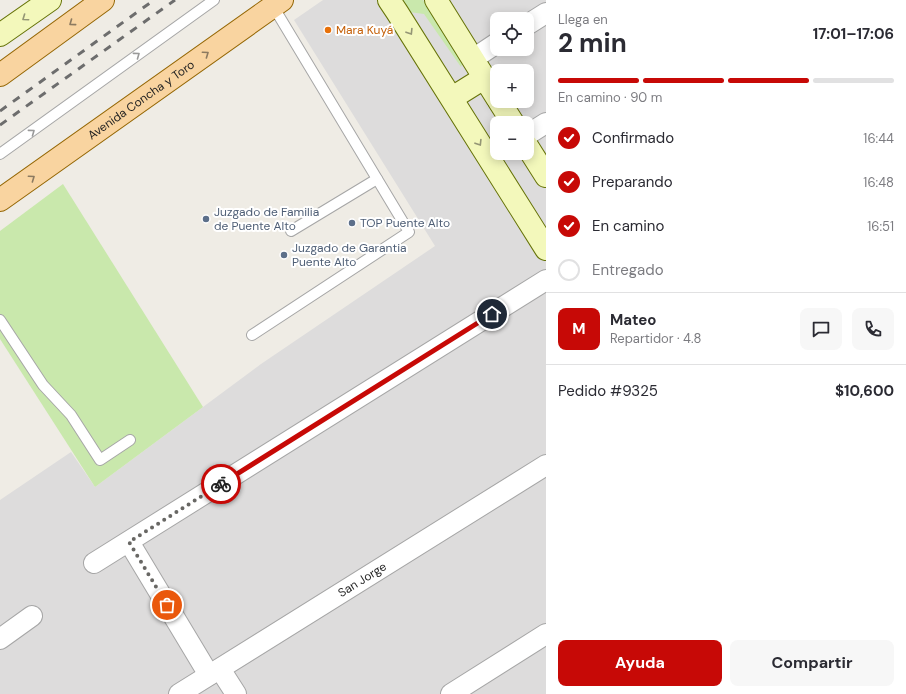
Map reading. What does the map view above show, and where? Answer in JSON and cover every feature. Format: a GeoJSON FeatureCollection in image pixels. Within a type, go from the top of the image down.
{"type":"FeatureCollection","features":[{"type":"Feature","properties":{"kind":"main road"},"geometry":{"type":"LineString","coordinates":[[0,75],[103,0]]}},
{"type":"Feature","properties":{"kind":"main road","name":"Avenida Concha y Toro"},"geometry":{"type":"LineString","coordinates":[[0,200],[277,3]]}},
{"type":"Feature","properties":{"kind":"street"},"geometry":{"type":"LineString","coordinates":[[0,35],[50,0]]}},
{"type":"Feature","properties":{"kind":"street"},"geometry":{"type":"LineString","coordinates":[[389,0],[546,249]]}},
{"type":"Feature","properties":{"kind":"street"},"geometry":{"type":"LineString","coordinates":[[436,0],[490,87]]}},
{"type":"Feature","properties":{"kind":"street"},"geometry":{"type":"LineString","coordinates":[[534,21],[546,13]]}},
{"type":"Feature","properties":{"kind":"street"},"geometry":{"type":"LineString","coordinates":[[473,59],[490,48]]}},
{"type":"Feature","properties":{"kind":"street"},"geometry":{"type":"LineString","coordinates":[[452,98],[484,78]]}},
{"type":"Feature","properties":{"kind":"street"},"geometry":{"type":"LineString","coordinates":[[534,131],[546,123]]}},
{"type":"Feature","properties":{"kind":"street"},"geometry":{"type":"LineString","coordinates":[[534,157],[546,176]]}},
{"type":"Feature","properties":{"kind":"street"},"geometry":{"type":"LineString","coordinates":[[94,563],[546,280]]}},
{"type":"Feature","properties":{"kind":"street","name":"San Jorge"},"geometry":{"type":"LineString","coordinates":[[179,694],[546,465]]}},
{"type":"Feature","properties":{"kind":"street"},"geometry":{"type":"LineString","coordinates":[[129,542],[215,672],[236,694]]}},
{"type":"Feature","properties":{"kind":"street"},"geometry":{"type":"LineString","coordinates":[[0,640],[32,616]]}},
{"type":"Feature","properties":{"kind":"street"},"geometry":{"type":"LineString","coordinates":[[451,694],[546,634]]}},
{"type":"Feature","properties":{"kind":"lane"},"geometry":{"type":"LineString","coordinates":[[0,154],[214,0]]}},
{"type":"Feature","properties":{"kind":"lane"},"geometry":{"type":"LineString","coordinates":[[252,335],[409,232],[377,179],[277,3]]}},
{"type":"Feature","properties":{"kind":"lane"},"geometry":{"type":"LineString","coordinates":[[291,231],[377,179]]}},
{"type":"Feature","properties":{"kind":"lane"},"geometry":{"type":"LineString","coordinates":[[0,320],[43,385],[71,415],[100,460],[130,440]]}},
{"type":"Feature","properties":{"kind":"shaded area"},"geometry":{"type":"Polygon","coordinates":[[[323,0],[546,0],[546,694],[0,694],[0,500],[71,452],[95,487],[261,364],[435,246],[294,20],[323,0]]]}},
{"type":"Feature","properties":{"kind":"green space"},"geometry":{"type":"Polygon","coordinates":[[[400,0],[423,0],[463,62],[461,67],[424,14],[409,12],[400,0]]]}},
{"type":"Feature","properties":{"kind":"green space"},"geometry":{"type":"Polygon","coordinates":[[[63,184],[203,407],[95,487],[0,339],[0,231],[63,184]]]}},
{"type":"Feature","properties":{"kind":"railway"},"geometry":{"type":"LineString","coordinates":[[0,111],[154,0]]}},
{"type":"Feature","properties":{"kind":"railway"},"geometry":{"type":"LineString","coordinates":[[0,125],[175,0]]}},
{"type":"Feature","properties":{"kind":"way so far"},"geometry":{"type":"LineString","coordinates":[[167,605],[129,542],[221,484]]}},
{"type":"Feature","properties":{"kind":"place","name":"Mara Kuyá"},"geometry":{"type":"Point","coordinates":[328,30]}},
{"type":"Feature","properties":{"kind":"place","name":"Juzgado de Familia de Puente Alto"},"geometry":{"type":"Point","coordinates":[206,219]}},
{"type":"Feature","properties":{"kind":"place","name":"TOP Puente Alto"},"geometry":{"type":"Point","coordinates":[352,223]}},
{"type":"Feature","properties":{"kind":"place","name":"Juzgado de Garantia Puente Alto"},"geometry":{"type":"Point","coordinates":[284,255]}},
{"type":"Feature","properties":{"kind":"route"},"geometry":{"type":"LineString","coordinates":[[221,484],[492,314]]}}]}
